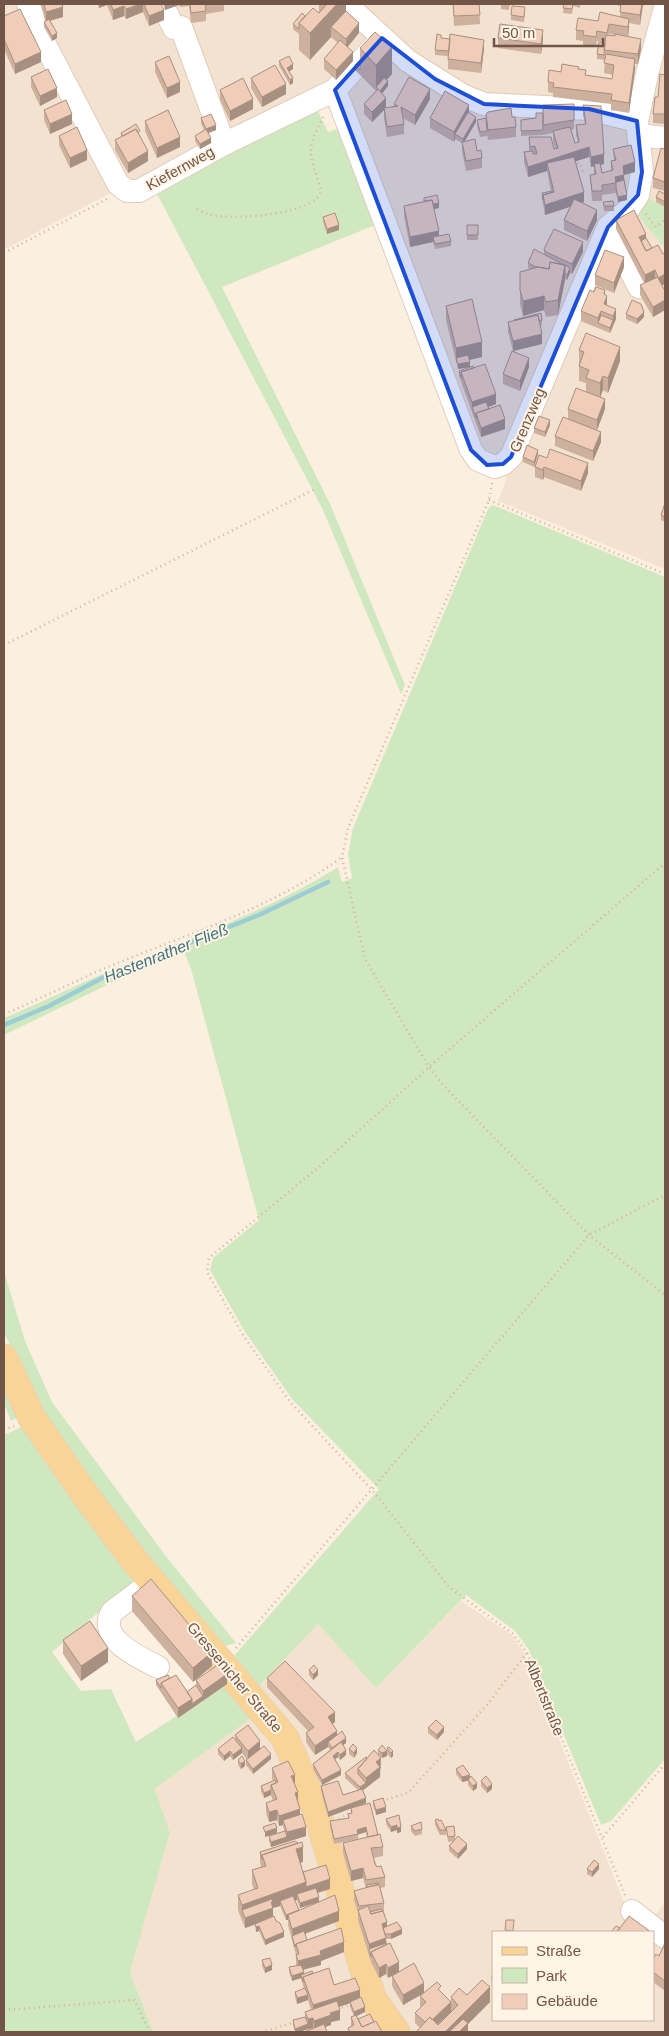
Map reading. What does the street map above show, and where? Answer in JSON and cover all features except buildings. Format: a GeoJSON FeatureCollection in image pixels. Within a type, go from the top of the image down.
{"type":"FeatureCollection","features":[{"type":"Feature","properties":{"kind":"main road","name":"Gressenicher Straße"},"geometry":{"type":"LineString","coordinates":[[4,1358],[32,1418],[86,1496],[153,1581],[224,1663],[285,1738],[322,1826],[372,1998],[396,2032]]}},
{"type":"Feature","properties":{"kind":"street"},"geometry":{"type":"LineString","coordinates":[[34,4],[39,33],[123,191]]}},
{"type":"Feature","properties":{"kind":"street"},"geometry":{"type":"LineString","coordinates":[[346,4],[408,61],[464,96],[484,104],[589,109],[665,138]]}},
{"type":"Feature","properties":{"kind":"street","name":"Grenzweg"},"geometry":{"type":"LineString","coordinates":[[336,90],[471,450],[478,460],[495,467],[503,464],[511,457],[608,227],[628,210],[638,194],[642,172],[638,128],[648,70],[665,8]]}},
{"type":"Feature","properties":{"kind":"street"},"geometry":{"type":"LineString","coordinates":[[167,14],[174,28],[181,27],[224,144]]}},
{"type":"Feature","properties":{"kind":"street","name":"Kiefernweg"},"geometry":{"type":"LineString","coordinates":[[123,191],[138,191],[224,144],[336,90],[382,38]]}},
{"type":"Feature","properties":{"kind":"street"},"geometry":{"type":"LineString","coordinates":[[608,227],[640,287]]}},
{"type":"Feature","properties":{"kind":"street"},"geometry":{"type":"LineString","coordinates":[[153,1581],[112,1612],[108,1619],[109,1629],[116,1640],[126,1649],[158,1667]]}},
{"type":"Feature","properties":{"kind":"street"},"geometry":{"type":"LineString","coordinates":[[632,1911],[665,1937]]}},
{"type":"Feature","properties":{"kind":"path"},"geometry":{"type":"LineString","coordinates":[[196,209],[219,216],[249,217],[277,213],[314,203],[322,191],[309,155],[314,135],[326,112]]}},
{"type":"Feature","properties":{"kind":"path"},"geometry":{"type":"LineString","coordinates":[[570,166],[580,163],[584,174]]}},
{"type":"Feature","properties":{"kind":"path"},"geometry":{"type":"LineString","coordinates":[[4,254],[123,191]]}},
{"type":"Feature","properties":{"kind":"path"},"geometry":{"type":"LineString","coordinates":[[632,203],[642,209],[656,227],[664,220]]}},
{"type":"Feature","properties":{"kind":"path"},"geometry":{"type":"LineString","coordinates":[[4,645],[313,490]]}},
{"type":"Feature","properties":{"kind":"path"},"geometry":{"type":"LineString","coordinates":[[665,574],[490,500],[348,828],[342,857],[365,959],[429,1067],[443,1085],[589,1235],[665,1295]]}},
{"type":"Feature","properties":{"kind":"path"},"geometry":{"type":"LineString","coordinates":[[4,1014],[101,970],[255,908],[315,877],[342,857]]}},
{"type":"Feature","properties":{"kind":"path","name":"Albertstraße"},"geometry":{"type":"LineString","coordinates":[[632,1911],[527,1653],[513,1634],[449,1587],[373,1491],[291,1403],[243,1336],[207,1272],[209,1258],[320,1166],[429,1067],[665,863]]}},
{"type":"Feature","properties":{"kind":"path"},"geometry":{"type":"LineString","coordinates":[[224,1663],[373,1491],[589,1235],[665,1195]]}},
{"type":"Feature","properties":{"kind":"path"},"geometry":{"type":"LineString","coordinates":[[379,1802],[409,1792],[486,1706],[527,1653]]}},
{"type":"Feature","properties":{"kind":"path"},"geometry":{"type":"LineString","coordinates":[[602,1837],[665,1764]]}},
{"type":"Feature","properties":{"kind":"path"},"geometry":{"type":"LineString","coordinates":[[322,1826],[356,1810]]}},
{"type":"Feature","properties":{"kind":"path"},"geometry":{"type":"LineString","coordinates":[[335,2010],[372,1998]]}},
{"type":"Feature","properties":{"kind":"path"},"geometry":{"type":"LineString","coordinates":[[4,2010],[134,2000],[150,2032]]}},
{"type":"Feature","properties":{"kind":"path"},"geometry":{"type":"LineString","coordinates":[[261,2032],[298,2021]]}},
{"type":"Feature","properties":{"kind":"highlighted area"},"geometry":{"type":"Polygon","coordinates":[[[382,38],[435,79],[484,104],[589,109],[637,121],[642,172],[638,195],[608,227],[511,457],[503,464],[487,465],[471,450],[335,90],[382,38]]]}},
{"type":"Feature","properties":{"kind":"shaded area"},"geometry":{"type":"Polygon","coordinates":[[[4,4],[665,4],[665,569],[498,501],[513,462],[481,454],[336,82],[151,177],[131,182],[4,250],[4,4]]]}},
{"type":"Feature","properties":{"kind":"shaded area"},"geometry":{"type":"Polygon","coordinates":[[[461,1601],[512,1635],[524,1652],[628,1912],[646,1928],[665,1902],[665,2032],[153,2032],[130,1972],[170,1833],[155,1789],[254,1716],[258,1687],[318,1624],[376,1688],[461,1601]]]}},
{"type":"Feature","properties":{"kind":"green space"},"geometry":{"type":"Polygon","coordinates":[[[314,103],[328,132],[345,126],[380,223],[222,287],[331,506],[405,685],[401,694],[322,508],[154,188],[314,103]]]}},
{"type":"Feature","properties":{"kind":"green space"},"geometry":{"type":"Polygon","coordinates":[[[646,197],[665,207],[665,248],[637,214],[646,197]]]}},
{"type":"Feature","properties":{"kind":"green space"},"geometry":{"type":"Polygon","coordinates":[[[493,505],[665,577],[665,1759],[611,1821],[601,1825],[529,1650],[515,1631],[466,1595],[376,1688],[318,1624],[258,1687],[234,1660],[234,1656],[379,1489],[293,1400],[245,1332],[210,1270],[213,1258],[259,1220],[191,969],[184,952],[109,984],[4,1035],[4,1018],[104,973],[258,910],[286,897],[338,867],[342,882],[352,878],[348,854],[353,828],[488,509],[493,505]]]}},
{"type":"Feature","properties":{"kind":"green space"},"geometry":{"type":"Polygon","coordinates":[[[4,1271],[25,1341],[52,1402],[165,1555],[236,1643],[221,1647],[152,1567],[40,1412],[4,1332],[4,1271]]]}},
{"type":"Feature","properties":{"kind":"green space"},"geometry":{"type":"Polygon","coordinates":[[[4,1374],[18,1417],[11,1421],[4,1403],[4,1374]]]}},
{"type":"Feature","properties":{"kind":"green space"},"geometry":{"type":"Polygon","coordinates":[[[22,1427],[30,1432],[140,1577],[52,1652],[81,1691],[111,1689],[136,1742],[228,1683],[254,1716],[155,1789],[170,1833],[130,1972],[153,2032],[4,2032],[4,1435],[22,1427]]]}},
{"type":"Feature","properties":{"kind":"waterway","name":"Hastenrather Fließ"},"geometry":{"type":"LineString","coordinates":[[4,1025],[49,1006],[104,977],[259,915],[328,882]]}}]}
